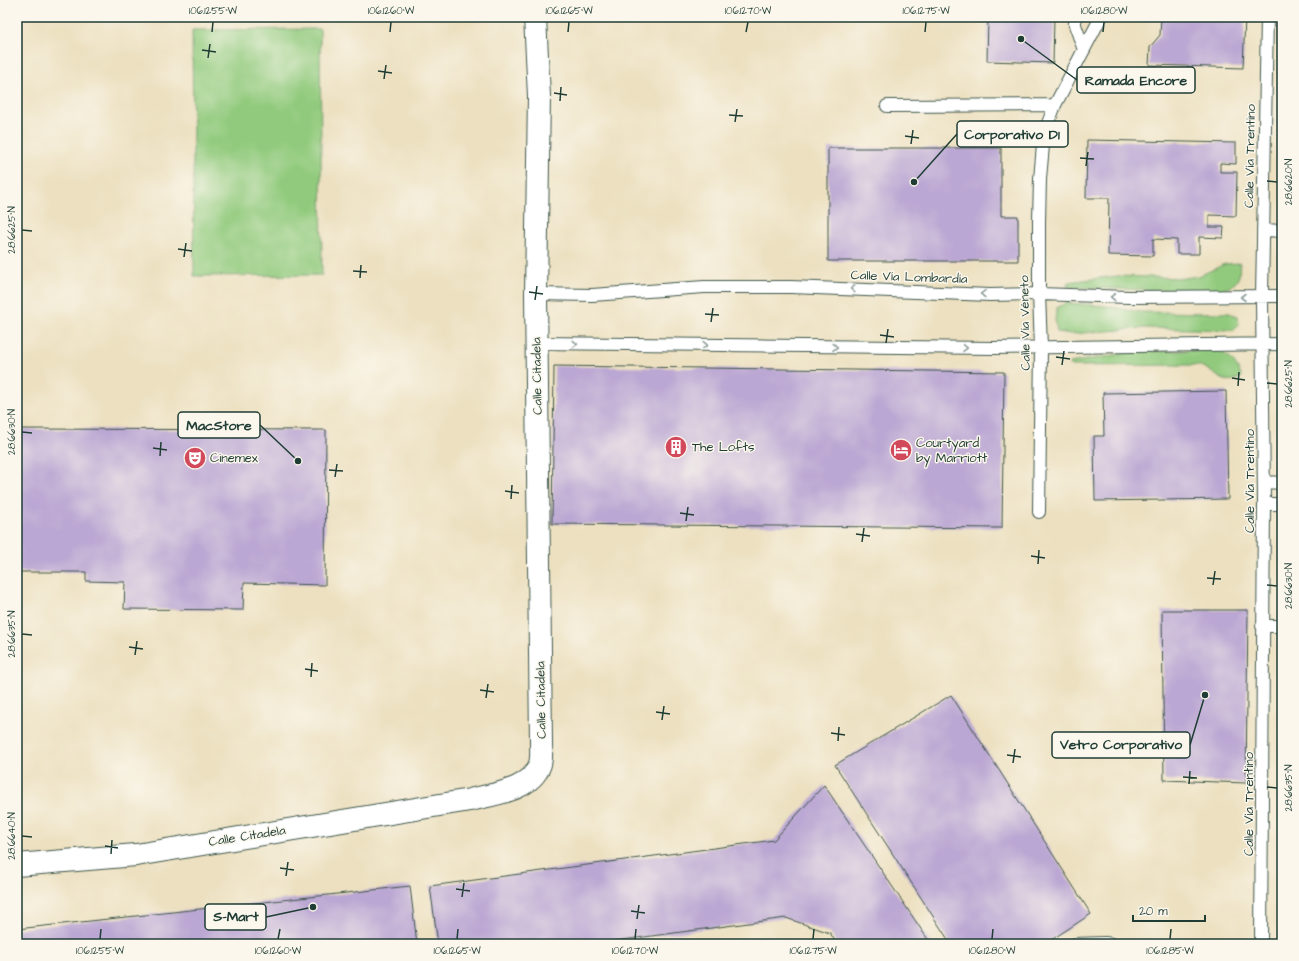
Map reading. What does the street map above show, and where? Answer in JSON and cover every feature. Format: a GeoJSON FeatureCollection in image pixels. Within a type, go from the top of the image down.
{"type":"FeatureCollection","features":[{"type":"Feature","properties":{"kind":"street","name":"Calle Citadela"},"geometry":{"type":"LineString","coordinates":[[17,865],[136,855],[462,802],[507,791],[522,785],[534,775],[540,763],[541,742],[536,343],[539,96],[535,17]]}},
{"type":"Feature","properties":{"kind":"street","name":"Calle Citadela"},"geometry":{"type":"LineString","coordinates":[[539,96],[549,17]]}},
{"type":"Feature","properties":{"kind":"lane"},"geometry":{"type":"LineString","coordinates":[[1075,17],[1075,24],[1084,50]]}},
{"type":"Feature","properties":{"kind":"lane","name":"Calle Vía Véneto"},"geometry":{"type":"LineString","coordinates":[[1039,512],[1040,179],[1044,134],[1055,104],[1101,17]]}},
{"type":"Feature","properties":{"kind":"lane","name":"Calle Vía Trentino"},"geometry":{"type":"LineString","coordinates":[[1261,944],[1264,504],[1262,296],[1267,17]]}},
{"type":"Feature","properties":{"kind":"lane"},"geometry":{"type":"LineString","coordinates":[[887,106],[1055,104]]}},
{"type":"Feature","properties":{"kind":"lane"},"geometry":{"type":"LineString","coordinates":[[1263,230],[1282,231]]}},
{"type":"Feature","properties":{"kind":"lane","name":"Calle Vía Lombardía"},"geometry":{"type":"LineString","coordinates":[[536,294],[592,295],[704,287],[767,287],[990,294],[1039,294],[1129,298],[1282,296]]}},
{"type":"Feature","properties":{"kind":"lane"},"geometry":{"type":"LineString","coordinates":[[536,343],[1040,348],[1282,344]]}},
{"type":"Feature","properties":{"kind":"lane"},"geometry":{"type":"LineString","coordinates":[[1264,482],[1282,483]]}},
{"type":"Feature","properties":{"kind":"lane"},"geometry":{"type":"LineString","coordinates":[[1264,504],[1282,504]]}},
{"type":"Feature","properties":{"kind":"lane"},"geometry":{"type":"LineString","coordinates":[[1262,626],[1282,626]]}},
{"type":"Feature","properties":{"kind":"lane"},"geometry":{"type":"LineString","coordinates":[[1076,944],[1111,944]]}},
{"type":"Feature","properties":{"kind":"green space"},"geometry":{"type":"Polygon","coordinates":[[[320,29],[322,275],[194,276],[192,30],[320,29]]]}},
{"type":"Feature","properties":{"kind":"green space"},"geometry":{"type":"Polygon","coordinates":[[[1240,263],[1237,281],[1229,287],[1218,290],[1202,292],[1067,287],[1068,282],[1117,276],[1184,278],[1199,276],[1225,264],[1240,263]]]}},
{"type":"Feature","properties":{"kind":"green space"},"geometry":{"type":"Polygon","coordinates":[[[1067,303],[1105,306],[1141,312],[1229,313],[1238,316],[1239,325],[1233,330],[1144,328],[1071,334],[1057,332],[1055,319],[1057,307],[1067,303]]]}},
{"type":"Feature","properties":{"kind":"green space"},"geometry":{"type":"Polygon","coordinates":[[[1217,350],[1226,355],[1232,361],[1242,377],[1230,381],[1225,380],[1203,367],[1196,365],[1071,366],[1070,363],[1131,352],[1217,350]]]}},
{"type":"Feature","properties":{"kind":"building"},"geometry":{"type":"Polygon","coordinates":[[[988,17],[1054,17],[1053,63],[987,61],[988,17]]]}},
{"type":"Feature","properties":{"kind":"building"},"geometry":{"type":"Polygon","coordinates":[[[1161,17],[1245,17],[1243,68],[1149,65],[1150,47],[1160,35],[1161,17]]]}},
{"type":"Feature","properties":{"kind":"building"},"geometry":{"type":"Polygon","coordinates":[[[1087,140],[1236,143],[1236,164],[1220,163],[1220,172],[1237,172],[1236,216],[1209,215],[1209,227],[1224,227],[1223,238],[1199,237],[1199,254],[1177,254],[1177,240],[1153,239],[1153,256],[1108,255],[1109,198],[1086,198],[1087,140]]]}},
{"type":"Feature","properties":{"kind":"building"},"geometry":{"type":"Polygon","coordinates":[[[828,148],[1001,148],[1001,216],[1018,216],[1018,261],[828,261],[828,148]]]}},
{"type":"Feature","properties":{"kind":"building"},"geometry":{"type":"Polygon","coordinates":[[[554,366],[1004,372],[1002,528],[552,524],[554,366]]]}},
{"type":"Feature","properties":{"kind":"building"},"geometry":{"type":"Polygon","coordinates":[[[1226,391],[1228,499],[1095,501],[1094,436],[1104,436],[1103,393],[1226,391]]]}},
{"type":"Feature","properties":{"kind":"building"},"geometry":{"type":"Polygon","coordinates":[[[17,429],[326,430],[325,585],[244,583],[243,610],[124,609],[125,582],[86,581],[86,572],[17,572],[17,429]]]}},
{"type":"Feature","properties":{"kind":"building"},"geometry":{"type":"Polygon","coordinates":[[[1162,610],[1248,610],[1246,783],[1164,780],[1162,610]]]}},
{"type":"Feature","properties":{"kind":"building"},"geometry":{"type":"Polygon","coordinates":[[[951,695],[1091,914],[1045,944],[951,944],[835,765],[951,695]]]}},
{"type":"Feature","properties":{"kind":"building"},"geometry":{"type":"Polygon","coordinates":[[[824,785],[931,944],[837,944],[830,933],[786,918],[592,944],[438,944],[430,886],[774,840],[824,785]]]}},
{"type":"Feature","properties":{"kind":"building"},"geometry":{"type":"Polygon","coordinates":[[[410,886],[417,944],[17,944],[17,929],[410,886]]]}},
{"type":"Feature","properties":{"kind":"place","name":"Ramada Encore"},"geometry":{"type":"Point","coordinates":[1021,39]}},
{"type":"Feature","properties":{"kind":"place","name":"Corporativo D1"},"geometry":{"type":"Point","coordinates":[914,182]}},
{"type":"Feature","properties":{"kind":"place","name":"The Lofts"},"geometry":{"type":"Point","coordinates":[676,447]}},
{"type":"Feature","properties":{"kind":"place","name":"Courtyard by Marriott"},"geometry":{"type":"Point","coordinates":[901,450]}},
{"type":"Feature","properties":{"kind":"place","name":"Cinemex"},"geometry":{"type":"Point","coordinates":[195,458]}},
{"type":"Feature","properties":{"kind":"place","name":"MacStore"},"geometry":{"type":"Point","coordinates":[298,461]}},
{"type":"Feature","properties":{"kind":"place","name":"Vetro Corporativo"},"geometry":{"type":"Point","coordinates":[1205,695]}},
{"type":"Feature","properties":{"kind":"place","name":"S-Mart"},"geometry":{"type":"Point","coordinates":[313,907]}}]}
